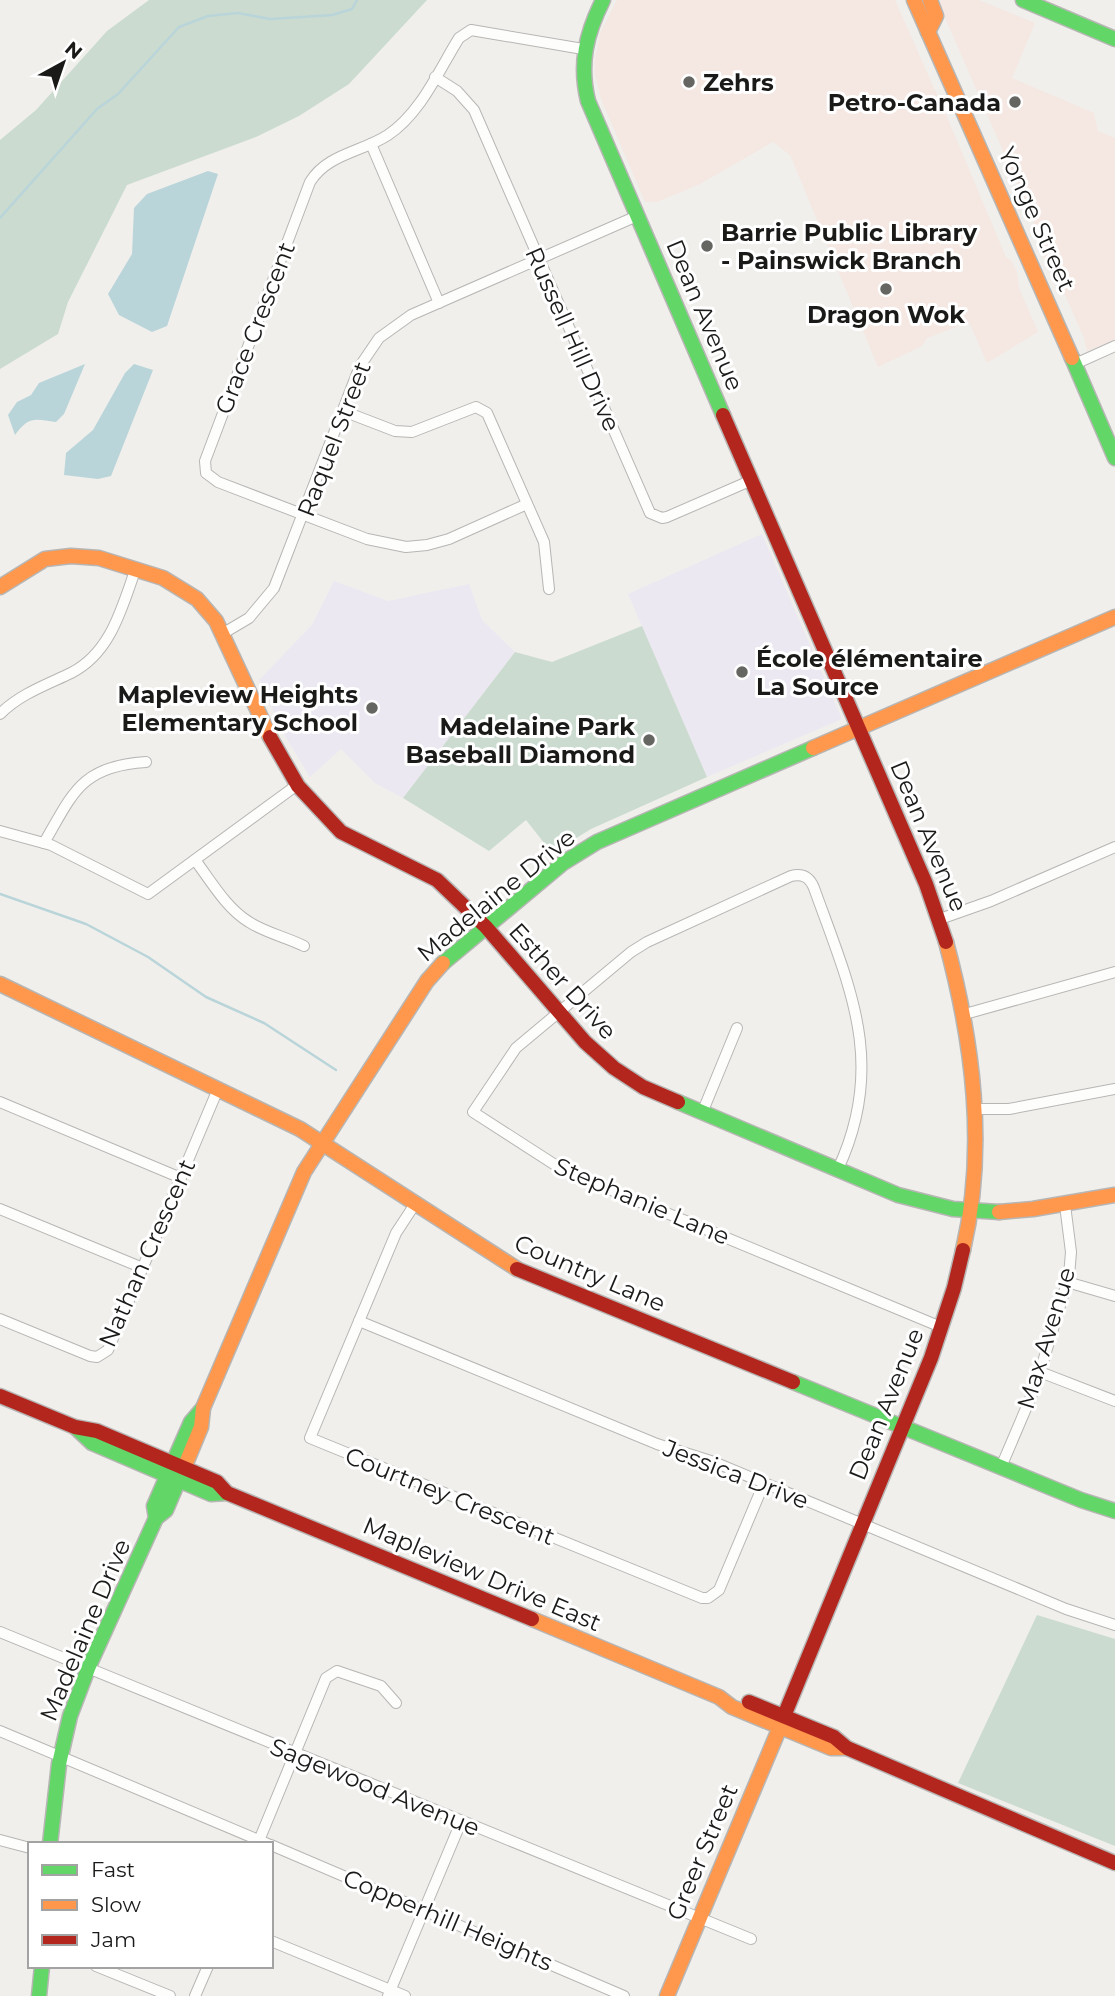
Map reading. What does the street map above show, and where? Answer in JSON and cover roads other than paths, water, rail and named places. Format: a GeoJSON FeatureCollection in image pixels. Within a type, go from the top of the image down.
{"type":"FeatureCollection","features":[{"type":"Feature","properties":{"kind":"street","name":"Dean Avenue"},"geometry":{"type":"LineString","coordinates":[[603,0],[589,27],[583,49],[582,77],[588,101],[940,919],[965,1014],[975,1109],[970,1212],[956,1280],[941,1327],[902,1427],[782,1721]]}},
{"type":"Feature","properties":{"kind":"street","name":"Yonge Street"},"geometry":{"type":"LineString","coordinates":[[914,0],[1115,458]]}},
{"type":"Feature","properties":{"kind":"street"},"geometry":{"type":"LineString","coordinates":[[928,32],[936,16],[930,0]]}},
{"type":"Feature","properties":{"kind":"street"},"geometry":{"type":"LineString","coordinates":[[1023,0],[1115,39]]}},
{"type":"Feature","properties":{"kind":"street","name":"Grace Crescent"},"geometry":{"type":"LineString","coordinates":[[527,504],[449,538],[416,546],[397,546],[378,542],[211,479],[206,473],[205,461],[310,181],[321,167],[371,145],[390,134],[409,117],[459,38],[471,30],[583,49]]}},
{"type":"Feature","properties":{"kind":"street","name":"Russell Hill Drive"},"geometry":{"type":"LineString","coordinates":[[435,77],[457,91],[474,110],[650,513],[662,518],[667,517],[751,480]]}},
{"type":"Feature","properties":{"kind":"street"},"geometry":{"type":"LineString","coordinates":[[371,145],[439,303]]}},
{"type":"Feature","properties":{"kind":"street","name":"Raquel Street"},"geometry":{"type":"LineString","coordinates":[[222,634],[249,618],[270,595],[280,578],[359,366],[379,338],[399,322],[439,303],[637,216]]}},
{"type":"Feature","properties":{"kind":"street"},"geometry":{"type":"LineString","coordinates":[[1075,364],[1115,346]]}},
{"type":"Feature","properties":{"kind":"street"},"geometry":{"type":"LineString","coordinates":[[343,411],[395,431],[412,432],[470,409],[482,409],[490,418],[544,542],[549,589]]}},
{"type":"Feature","properties":{"kind":"street","name":"Esther Drive"},"geometry":{"type":"LineString","coordinates":[[0,587],[45,559],[71,556],[99,558],[136,568],[186,591],[207,610],[222,634],[272,740],[297,785],[341,832],[437,880],[486,928],[585,1042],[621,1073],[656,1093],[921,1203],[970,1212],[1015,1212],[1115,1195]]}},
{"type":"Feature","properties":{"kind":"street"},"geometry":{"type":"LineString","coordinates":[[0,714],[26,694],[80,668],[98,654],[111,635],[136,568]]}},
{"type":"Feature","properties":{"kind":"street","name":"Madelaine Drive"},"geometry":{"type":"LineString","coordinates":[[50,1842],[60,1756],[71,1715],[156,1518],[154,1506],[201,1427],[203,1408],[304,1171],[432,974],[563,863],[585,849],[1115,617]]}},
{"type":"Feature","properties":{"kind":"street"},"geometry":{"type":"LineString","coordinates":[[44,843],[71,795],[84,780],[110,768],[146,762]]}},
{"type":"Feature","properties":{"kind":"street"},"geometry":{"type":"LineString","coordinates":[[0,831],[44,843],[148,894],[297,785]]}},
{"type":"Feature","properties":{"kind":"street"},"geometry":{"type":"LineString","coordinates":[[940,919],[991,901],[1115,847]]}},
{"type":"Feature","properties":{"kind":"street"},"geometry":{"type":"LineString","coordinates":[[195,860],[242,918],[304,946]]}},
{"type":"Feature","properties":{"kind":"street"},"geometry":{"type":"LineString","coordinates":[[559,1013],[645,943],[791,876],[804,876],[812,884],[849,984],[861,1039],[859,1106],[838,1169]]}},
{"type":"Feature","properties":{"kind":"street"},"geometry":{"type":"LineString","coordinates":[[965,1014],[1115,972]]}},
{"type":"Feature","properties":{"kind":"street","name":"Country Lane"},"geometry":{"type":"LineString","coordinates":[[0,984],[293,1125],[519,1270],[1115,1511]]}},
{"type":"Feature","properties":{"kind":"street","name":"Stephanie Lane"},"geometry":{"type":"LineString","coordinates":[[559,1013],[510,1055],[473,1112],[568,1172],[941,1327]]}},
{"type":"Feature","properties":{"kind":"street"},"geometry":{"type":"LineString","coordinates":[[702,1113],[737,1028]]}},
{"type":"Feature","properties":{"kind":"street","name":"Nathan Crescent"},"geometry":{"type":"LineString","coordinates":[[0,1319],[97,1357],[108,1350],[218,1089]]}},
{"type":"Feature","properties":{"kind":"street"},"geometry":{"type":"LineString","coordinates":[[975,1109],[1009,1109],[1115,1089]]}},
{"type":"Feature","properties":{"kind":"street"},"geometry":{"type":"LineString","coordinates":[[0,1102],[181,1178]]}},
{"type":"Feature","properties":{"kind":"street","name":"Courtney Crescent"},"geometry":{"type":"LineString","coordinates":[[415,1204],[396,1233],[310,1438],[696,1597],[708,1598],[719,1590],[764,1483]]}},
{"type":"Feature","properties":{"kind":"street","name":"Max Avenue"},"geometry":{"type":"LineString","coordinates":[[1001,1467],[1040,1372],[1067,1282],[1072,1252],[1065,1205]]}},
{"type":"Feature","properties":{"kind":"street"},"geometry":{"type":"LineString","coordinates":[[0,1209],[143,1268]]}},
{"type":"Feature","properties":{"kind":"street"},"geometry":{"type":"LineString","coordinates":[[1067,1282],[1115,1296]]}},
{"type":"Feature","properties":{"kind":"street","name":"Jessica Drive"},"geometry":{"type":"LineString","coordinates":[[359,1321],[657,1444],[715,1462],[1078,1614],[1115,1625]]}},
{"type":"Feature","properties":{"kind":"street"},"geometry":{"type":"LineString","coordinates":[[1040,1372],[1115,1401]]}},
{"type":"Feature","properties":{"kind":"street","name":"Mapleview Drive East"},"geometry":{"type":"LineString","coordinates":[[0,1396],[75,1427],[92,1443],[176,1472],[211,1494],[228,1493],[719,1697],[732,1707],[782,1721],[831,1748],[847,1748],[1028,1828],[1115,1863]]}},
{"type":"Feature","properties":{"kind":"street","name":"Sagewood Avenue"},"geometry":{"type":"LineString","coordinates":[[0,1632],[751,1939]]}},
{"type":"Feature","properties":{"kind":"street"},"geometry":{"type":"LineString","coordinates":[[264,1842],[295,1754],[326,1678],[337,1671],[381,1686],[396,1703]]}},
{"type":"Feature","properties":{"kind":"street","name":"Greer Street"},"geometry":{"type":"LineString","coordinates":[[667,1996],[782,1721]]}},
{"type":"Feature","properties":{"kind":"street","name":"Copperhill Heights"},"geometry":{"type":"LineString","coordinates":[[0,1731],[262,1842]]}},
{"type":"Feature","properties":{"kind":"street"},"geometry":{"type":"LineString","coordinates":[[389,1993],[461,1822]]}},
{"type":"Feature","properties":{"kind":"street"},"geometry":{"type":"LineString","coordinates":[[0,1840],[28,1847]]}},
{"type":"Feature","properties":{"kind":"street","name":"Copperhill Heights"},"geometry":{"type":"LineString","coordinates":[[273,1847],[624,1996]]}},
{"type":"Feature","properties":{"kind":"street"},"geometry":{"type":"LineString","coordinates":[[273,1942],[389,1993],[405,1996]]}},
{"type":"Feature","properties":{"kind":"street"},"geometry":{"type":"LineString","coordinates":[[39,1996],[42,1968]]}},
{"type":"Feature","properties":{"kind":"street"},"geometry":{"type":"LineString","coordinates":[[101,1968],[170,1996]]}},
{"type":"Feature","properties":{"kind":"street"},"geometry":{"type":"LineString","coordinates":[[195,1996],[207,1968]]}},
{"type":"Feature","properties":{"kind":"water"},"geometry":{"type":"Polygon","coordinates":[[[208,171],[218,174],[167,326],[152,332],[119,315],[108,294],[132,254],[134,208],[147,194],[208,171]]]}},
{"type":"Feature","properties":{"kind":"water"},"geometry":{"type":"Polygon","coordinates":[[[85,364],[64,414],[56,422],[32,420],[15,435],[8,415],[17,402],[31,395],[39,383],[85,364]]]}},
{"type":"Feature","properties":{"kind":"water"},"geometry":{"type":"Polygon","coordinates":[[[134,364],[153,370],[111,476],[98,479],[64,475],[66,453],[93,430],[125,373],[134,364]]]}},
{"type":"Feature","properties":{"kind":"waterway"},"geometry":{"type":"LineString","coordinates":[[0,218],[97,109],[118,94],[179,27],[208,16],[238,13],[270,19],[332,15],[352,9],[357,0]]}},
{"type":"Feature","properties":{"kind":"waterway"},"geometry":{"type":"LineString","coordinates":[[0,894],[86,924],[148,957],[206,997],[264,1023],[336,1070]]}},
{"type":"Feature","properties":{"kind":"place","name":"Zehrs"},"geometry":{"type":"Point","coordinates":[689,82]}},
{"type":"Feature","properties":{"kind":"place","name":"Petro-Canada"},"geometry":{"type":"Point","coordinates":[1015,102]}},
{"type":"Feature","properties":{"kind":"place","name":"Barrie Public Library - Painswick Branch"},"geometry":{"type":"Point","coordinates":[707,246]}},
{"type":"Feature","properties":{"kind":"place","name":"Dragon Wok"},"geometry":{"type":"Point","coordinates":[886,289]}},
{"type":"Feature","properties":{"kind":"place","name":"École élémentaire La Source"},"geometry":{"type":"Point","coordinates":[742,672]}},
{"type":"Feature","properties":{"kind":"place","name":"Mapleview Heights Elementary School"},"geometry":{"type":"Point","coordinates":[372,708]}},
{"type":"Feature","properties":{"kind":"place","name":"Madelaine Park Baseball Diamond"},"geometry":{"type":"Point","coordinates":[649,740]}}]}
